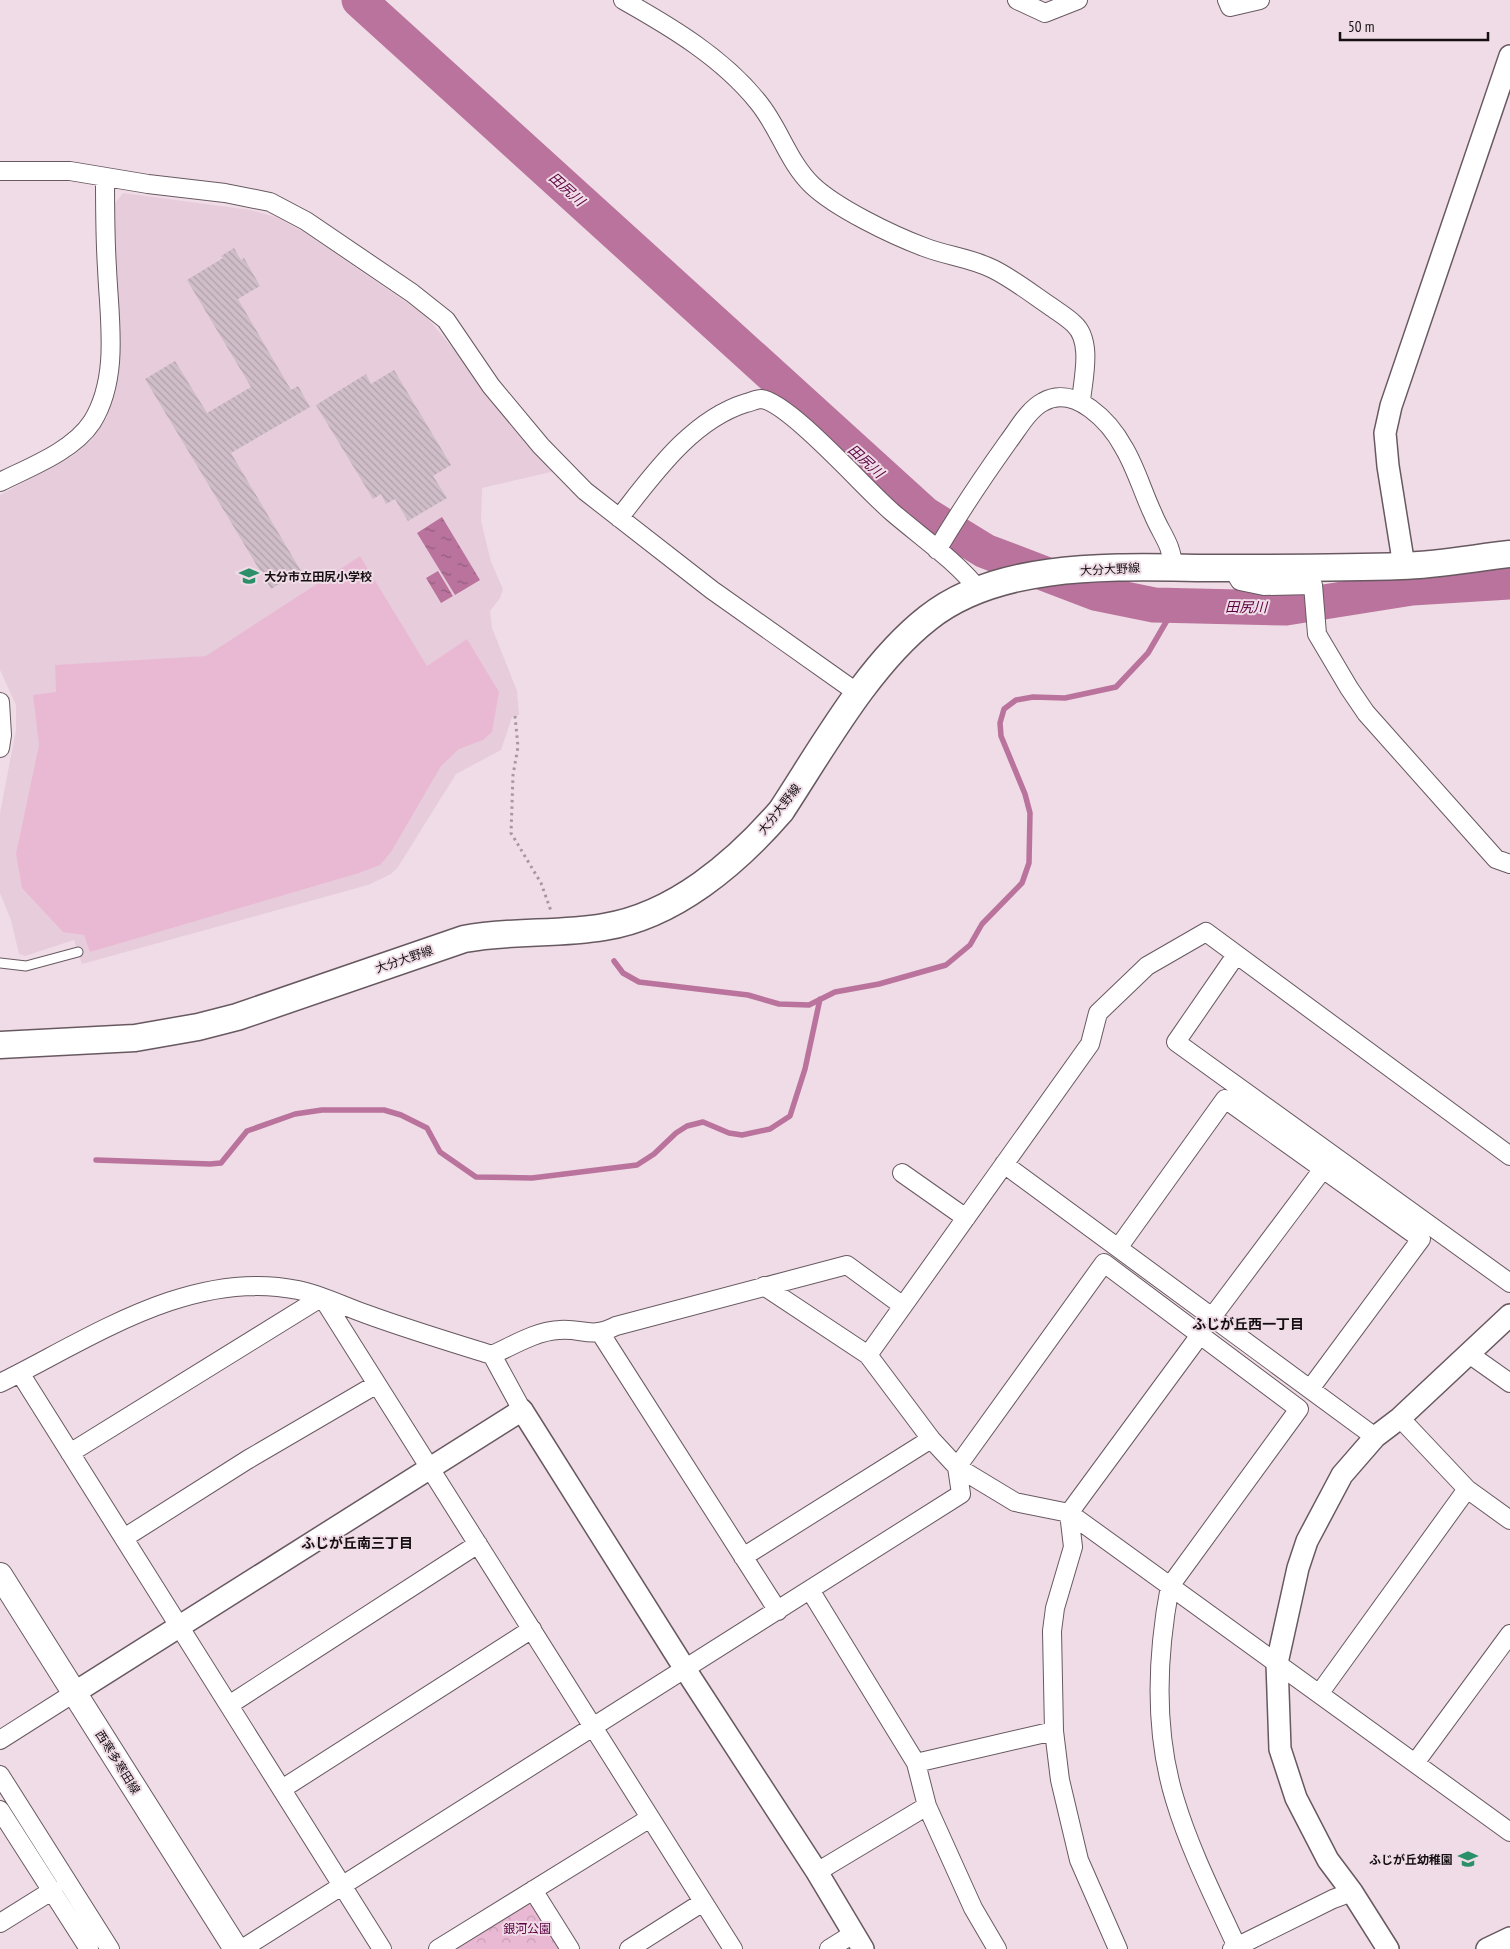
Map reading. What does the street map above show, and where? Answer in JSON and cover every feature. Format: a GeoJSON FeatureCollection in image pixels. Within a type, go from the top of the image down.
{"type":"FeatureCollection","features":[{"type":"Feature","properties":{"kind":"main road","name":"大分大野線"},"geometry":{"type":"LineString","coordinates":[[0,1045],[105,1041],[160,1035],[237,1017],[464,939],[493,934],[602,928],[644,917],[679,900],[756,839],[781,810],[859,694],[896,646],[930,616],[979,590],[1049,573],[1173,567],[1404,566],[1510,554]]}},
{"type":"Feature","properties":{"kind":"main road","name":"西寒多寒田線"},"geometry":{"type":"LineString","coordinates":[[0,1575],[236,1949]]}},
{"type":"Feature","properties":{"kind":"street"},"geometry":{"type":"LineString","coordinates":[[623,0],[670,27],[738,81],[758,102],[796,164],[812,185],[844,207],[925,248],[955,254],[992,269],[1076,324],[1084,340],[1085,363],[1081,401]]}},
{"type":"Feature","properties":{"kind":"street"},"geometry":{"type":"LineString","coordinates":[[1017,0],[1045,14],[1078,0]]}},
{"type":"Feature","properties":{"kind":"street"},"geometry":{"type":"LineString","coordinates":[[1227,0],[1230,7],[1260,0]]}},
{"type":"Feature","properties":{"kind":"street"},"geometry":{"type":"LineString","coordinates":[[1404,566],[1388,466],[1385,433],[1389,415],[1510,56]]}},
{"type":"Feature","properties":{"kind":"street"},"geometry":{"type":"LineString","coordinates":[[0,171],[70,171],[270,202],[306,221],[412,293],[446,320],[491,386],[541,446],[585,491],[712,590],[859,694]]}},
{"type":"Feature","properties":{"kind":"street"},"geometry":{"type":"LineString","coordinates":[[0,482],[41,462],[71,442],[91,423],[104,396],[109,366],[110,328],[104,177]]}},
{"type":"Feature","properties":{"kind":"street"},"geometry":{"type":"LineString","coordinates":[[937,550],[978,485],[1029,414],[1043,401],[1063,397],[1081,401],[1102,419],[1124,447],[1156,522],[1172,551],[1173,567]]}},
{"type":"Feature","properties":{"kind":"street"},"geometry":{"type":"LineString","coordinates":[[619,518],[665,460],[702,427],[731,408],[759,399],[776,404],[848,468],[890,511],[968,576],[979,590]]}},
{"type":"Feature","properties":{"kind":"street"},"geometry":{"type":"LineString","coordinates":[[1232,568],[1240,581],[1264,586],[1313,585],[1316,629],[1319,639],[1366,713],[1488,850],[1496,858],[1510,864]]}},
{"type":"Feature","properties":{"kind":"street"},"geometry":{"type":"LineString","coordinates":[[0,702],[2,735],[0,748]]}},
{"type":"Feature","properties":{"kind":"street"},"geometry":{"type":"LineString","coordinates":[[868,1355],[1090,1044],[1098,1013],[1147,966],[1206,932],[1510,1156]]}},
{"type":"Feature","properties":{"kind":"street"},"geometry":{"type":"LineString","coordinates":[[1236,955],[1176,1042],[1510,1283]]}},
{"type":"Feature","properties":{"kind":"street"},"geometry":{"type":"LineString","coordinates":[[1118,1248],[1225,1099],[1421,1239],[1310,1390]]}},
{"type":"Feature","properties":{"kind":"street"},"geometry":{"type":"LineString","coordinates":[[1004,1164],[1374,1437]]}},
{"type":"Feature","properties":{"kind":"street"},"geometry":{"type":"LineString","coordinates":[[1212,1317],[1323,1169]]}},
{"type":"Feature","properties":{"kind":"street"},"geometry":{"type":"LineString","coordinates":[[902,1173],[966,1218]]}},
{"type":"Feature","properties":{"kind":"street"},"geometry":{"type":"LineString","coordinates":[[242,1949],[961,1494],[957,1467],[1104,1263],[1299,1409],[1170,1586],[1165,1610],[1160,1687],[1165,1748],[1174,1798],[1185,1829],[1234,1948],[1333,1899],[1352,1892]]}},
{"type":"Feature","properties":{"kind":"street"},"geometry":{"type":"LineString","coordinates":[[0,1383],[118,1322],[153,1307],[208,1292],[258,1285],[298,1290],[322,1297],[366,1314],[492,1355],[531,1337],[558,1330],[601,1334],[616,1326],[847,1264],[903,1306]]}},
{"type":"Feature","properties":{"kind":"street"},"geometry":{"type":"LineString","coordinates":[[764,1286],[868,1355],[931,1439],[957,1467],[1015,1502],[1070,1513],[1510,1832]]}},
{"type":"Feature","properties":{"kind":"street"},"geometry":{"type":"LineString","coordinates":[[322,1297],[733,1949]]}},
{"type":"Feature","properties":{"kind":"street"},"geometry":{"type":"LineString","coordinates":[[70,1453],[322,1297]]}},
{"type":"Feature","properties":{"kind":"street"},"geometry":{"type":"LineString","coordinates":[[1388,1949],[1352,1892],[1328,1860],[1296,1798],[1280,1749],[1277,1663],[1298,1568],[1307,1541],[1342,1475],[1374,1437],[1400,1418],[1510,1315]]}},
{"type":"Feature","properties":{"kind":"street"},"geometry":{"type":"LineString","coordinates":[[601,1334],[778,1611]]}},
{"type":"Feature","properties":{"kind":"street"},"geometry":{"type":"LineString","coordinates":[[1118,1949],[1079,1860],[1060,1780],[1054,1731],[1052,1631],[1055,1608],[1072,1547],[1070,1513],[1200,1335]]}},
{"type":"Feature","properties":{"kind":"street"},"geometry":{"type":"LineString","coordinates":[[1469,1354],[1510,1383]]}},
{"type":"Feature","properties":{"kind":"street"},"geometry":{"type":"LineString","coordinates":[[492,1355],[522,1410],[685,1669],[817,1872],[858,1941],[829,1949]]}},
{"type":"Feature","properties":{"kind":"street"},"geometry":{"type":"LineString","coordinates":[[20,1373],[382,1949]]}},
{"type":"Feature","properties":{"kind":"street"},"geometry":{"type":"LineString","coordinates":[[124,1538],[248,1460],[377,1384]]}},
{"type":"Feature","properties":{"kind":"street"},"geometry":{"type":"LineString","coordinates":[[0,1740],[522,1410]]}},
{"type":"Feature","properties":{"kind":"street"},"geometry":{"type":"LineString","coordinates":[[1400,1418],[1467,1488],[1510,1520]]}},
{"type":"Feature","properties":{"kind":"street"},"geometry":{"type":"LineString","coordinates":[[744,1557],[931,1439]]}},
{"type":"Feature","properties":{"kind":"street"},"geometry":{"type":"LineString","coordinates":[[1319,1694],[1467,1488]]}},
{"type":"Feature","properties":{"kind":"street"},"geometry":{"type":"LineString","coordinates":[[229,1705],[478,1544]]}},
{"type":"Feature","properties":{"kind":"street"},"geometry":{"type":"LineString","coordinates":[[810,1590],[916,1763],[926,1806],[973,1908],[997,1949]]}},
{"type":"Feature","properties":{"kind":"street"},"geometry":{"type":"LineString","coordinates":[[282,1789],[532,1629]]}},
{"type":"Feature","properties":{"kind":"street"},"geometry":{"type":"LineString","coordinates":[[1415,1763],[1510,1634]]}},
{"type":"Feature","properties":{"kind":"street"},"geometry":{"type":"LineString","coordinates":[[916,1763],[1054,1731]]}},
{"type":"Feature","properties":{"kind":"street"},"geometry":{"type":"LineString","coordinates":[[0,1775],[110,1949]]}},
{"type":"Feature","properties":{"kind":"street"},"geometry":{"type":"LineString","coordinates":[[817,1872],[926,1806]]}},
{"type":"Feature","properties":{"kind":"street"},"geometry":{"type":"LineString","coordinates":[[0,1810],[89,1949]]}},
{"type":"Feature","properties":{"kind":"street"},"geometry":{"type":"LineString","coordinates":[[438,1949],[650,1818]]}},
{"type":"Feature","properties":{"kind":"street"},"geometry":{"type":"LineString","coordinates":[[0,1923],[53,1890]]}},
{"type":"Feature","properties":{"kind":"street"},"geometry":{"type":"LineString","coordinates":[[533,1890],[570,1949]]}},
{"type":"Feature","properties":{"kind":"street"},"geometry":{"type":"LineString","coordinates":[[628,1949],[703,1902]]}},
{"type":"Feature","properties":{"kind":"street"},"geometry":{"type":"LineString","coordinates":[[1487,1949],[1510,1938]]}},
{"type":"Feature","properties":{"kind":"lane"},"geometry":{"type":"LineString","coordinates":[[0,963],[26,966],[78,952]]}},
{"type":"Feature","properties":{"kind":"path"},"geometry":{"type":"LineString","coordinates":[[515,716],[518,747],[513,775],[512,833],[541,884],[552,917]]}},
{"type":"Feature","properties":{"kind":"shaded area","name":"大分市立田尻小学校"},"geometry":{"type":"Polygon","coordinates":[[[123,193],[251,210],[276,217],[302,231],[425,315],[555,471],[482,488],[481,521],[491,562],[503,589],[500,598],[490,611],[492,628],[517,691],[519,715],[512,717],[501,750],[456,774],[398,867],[391,874],[368,885],[82,964],[74,940],[25,956],[19,954],[11,920],[0,893],[0,813],[16,730],[16,705],[0,670],[0,495],[74,455],[91,440],[107,417],[116,390],[119,373],[114,211],[115,203],[123,193]]]}},
{"type":"Feature","properties":{"kind":"green space"},"geometry":{"type":"Polygon","coordinates":[[[360,556],[427,666],[467,639],[499,692],[492,732],[483,740],[459,749],[441,766],[391,852],[380,865],[359,873],[90,952],[84,935],[63,932],[22,888],[16,854],[39,745],[33,695],[56,692],[55,665],[206,656],[360,556]]]}},
{"type":"Feature","properties":{"kind":"green space","name":"銀河公園"},"geometry":{"type":"Polygon","coordinates":[[[529,1903],[537,1905],[565,1949],[452,1949],[529,1903]]]}},
{"type":"Feature","properties":{"kind":"water"},"geometry":{"type":"Polygon","coordinates":[[[442,517],[480,580],[455,595],[417,533],[442,517]]]}},
{"type":"Feature","properties":{"kind":"water"},"geometry":{"type":"Polygon","coordinates":[[[438,571],[453,596],[441,603],[426,578],[438,571]]]}},
{"type":"Feature","properties":{"kind":"building"},"geometry":{"type":"Polygon","coordinates":[[[234,248],[241,260],[244,258],[260,286],[238,299],[291,390],[298,386],[310,407],[231,453],[301,571],[271,589],[145,379],[175,361],[207,413],[251,387],[187,280],[223,258],[221,256],[234,248]]]}},
{"type":"Feature","properties":{"kind":"building"},"geometry":{"type":"Polygon","coordinates":[[[394,370],[451,465],[433,476],[447,498],[408,521],[395,499],[386,504],[381,494],[373,499],[316,405],[366,374],[371,384],[394,370]]]}},
{"type":"Feature","properties":{"kind":"waterway","name":"田尻川"},"geometry":{"type":"LineString","coordinates":[[359,0],[925,514],[985,551],[1095,593],[1154,605],[1286,608],[1412,588],[1510,582]]}},
{"type":"Feature","properties":{"kind":"waterway"},"geometry":{"type":"LineString","coordinates":[[614,961],[623,973],[639,982],[748,995],[779,1004],[809,1005],[835,992],[879,984],[946,965],[970,945],[982,924],[1022,883],[1029,863],[1030,813],[1025,794],[1001,736],[1000,723],[1004,709],[1016,700],[1033,697],[1065,698],[1116,687],[1148,653],[1176,605]]}},
{"type":"Feature","properties":{"kind":"waterway"},"geometry":{"type":"LineString","coordinates":[[96,1160],[221,1163],[247,1131],[295,1114],[322,1110],[384,1110],[401,1115],[427,1128],[440,1152],[476,1177],[532,1178],[637,1165],[654,1154],[676,1133],[687,1126],[703,1122],[729,1133],[742,1135],[770,1129],[790,1116],[805,1069],[820,999]]}},
{"type":"Feature","properties":{"kind":"place","name":"大分市立田尻小学校"},"geometry":{"type":"Point","coordinates":[249,576]}},
{"type":"Feature","properties":{"kind":"place","name":"ふじが丘幼稚園"},"geometry":{"type":"Point","coordinates":[1468,1859]}},
{"type":"Feature","properties":{"kind":"district","name":"ふじが丘西一丁目"},"geometry":{"type":"Point","coordinates":[1248,1324]}},
{"type":"Feature","properties":{"kind":"district","name":"ふじが丘南三丁目"},"geometry":{"type":"Point","coordinates":[357,1543]}}]}
